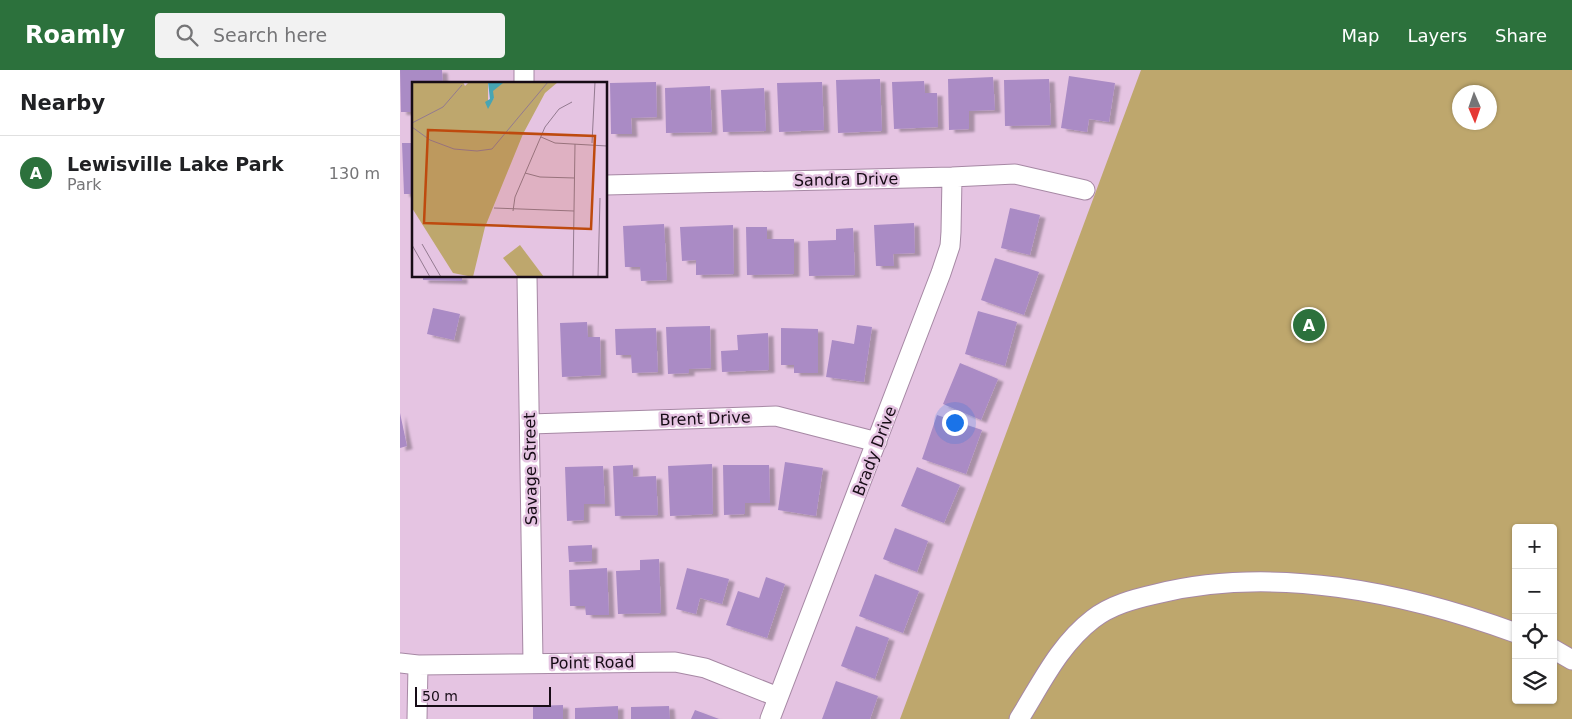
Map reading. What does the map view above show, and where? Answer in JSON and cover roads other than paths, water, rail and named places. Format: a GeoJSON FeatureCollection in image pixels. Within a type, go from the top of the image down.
{"type":"FeatureCollection","features":[{"type":"Feature","properties":{"kind":"street","name":"Sandra Drive"},"geometry":{"type":"LineString","coordinates":[[608,185],[1015,174],[1084,190]]}},
{"type":"Feature","properties":{"kind":"street","name":"Brady Drive"},"geometry":{"type":"LineString","coordinates":[[770,719],[941,273],[950,246],[952,177]]}},
{"type":"Feature","properties":{"kind":"street","name":"Savage Street"},"geometry":{"type":"LineString","coordinates":[[527,278],[534,662]]}},
{"type":"Feature","properties":{"kind":"street","name":"Brent Drive"},"geometry":{"type":"LineString","coordinates":[[530,424],[776,416],[877,442]]}},
{"type":"Feature","properties":{"kind":"street"},"geometry":{"type":"LineString","coordinates":[[1019,719],[1059,653],[1076,633],[1094,618],[1115,606],[1181,588],[1220,583],[1256,582],[1341,588],[1379,594],[1512,632]]}},
{"type":"Feature","properties":{"kind":"street"},"geometry":{"type":"LineString","coordinates":[[1557,651],[1572,660]]}},
{"type":"Feature","properties":{"kind":"street","name":"Point Road"},"geometry":{"type":"LineString","coordinates":[[409,664],[651,661],[689,664],[705,668],[778,697]]}},
{"type":"Feature","properties":{"kind":"street"},"geometry":{"type":"LineString","coordinates":[[409,664],[417,719]]}},
{"type":"Feature","properties":{"kind":"place","name":"Lewisville Lake Park"},"geometry":{"type":"Point","coordinates":[1309,325]}}]}
